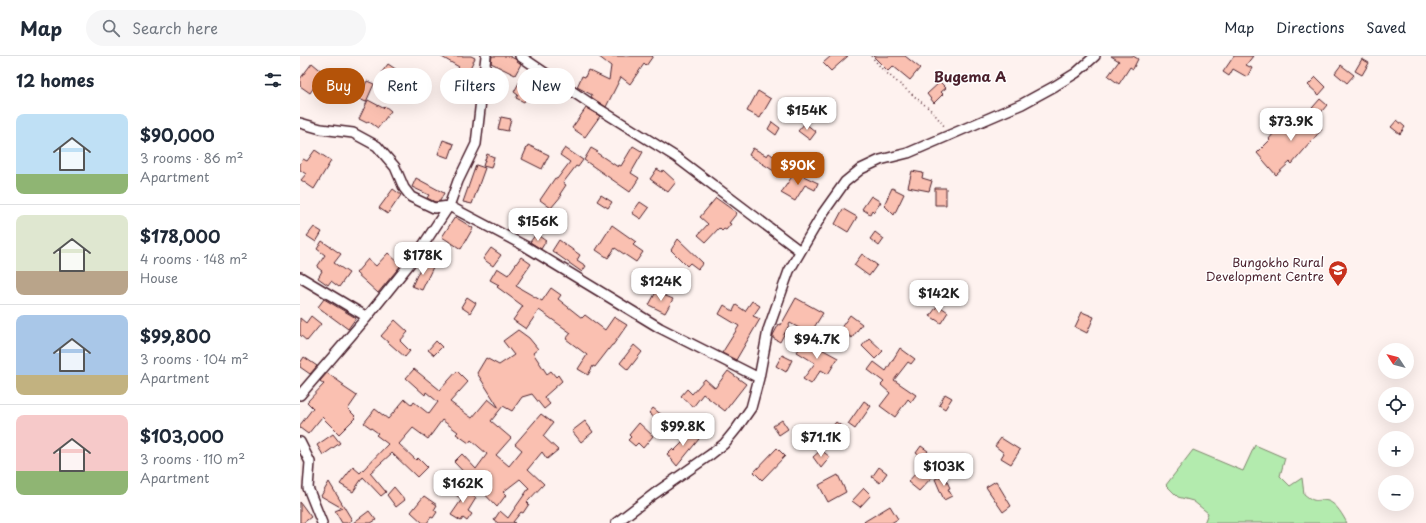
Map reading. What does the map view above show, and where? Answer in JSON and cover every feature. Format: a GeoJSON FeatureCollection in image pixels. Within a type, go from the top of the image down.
{"type":"FeatureCollection","features":[{"type":"Feature","properties":{"kind":"street"},"geometry":{"type":"LineString","coordinates":[[300,395],[367,317],[416,256],[449,206],[458,181],[476,144],[486,56]]}},
{"type":"Feature","properties":{"kind":"street"},"geometry":{"type":"LineString","coordinates":[[520,56],[591,104],[676,157],[800,252]]}},
{"type":"Feature","properties":{"kind":"street"},"geometry":{"type":"LineString","coordinates":[[616,523],[724,444],[751,408],[759,378],[768,330],[789,271],[832,199],[845,182],[861,169],[880,160],[908,153],[1022,104],[1076,73],[1095,56]]}},
{"type":"Feature","properties":{"kind":"street"},"geometry":{"type":"LineString","coordinates":[[300,123],[321,129],[353,134],[377,146],[396,167],[404,188],[411,197],[434,208],[449,206],[525,246],[660,328],[759,378]]}},
{"type":"Feature","properties":{"kind":"street"},"geometry":{"type":"LineString","coordinates":[[300,277],[367,317]]}},
{"type":"Feature","properties":{"kind":"street"},"geometry":{"type":"LineString","coordinates":[[300,442],[310,462],[308,488],[322,523]]}},
{"type":"Feature","properties":{"kind":"path"},"geometry":{"type":"LineString","coordinates":[[871,56],[883,70],[932,111],[951,135]]}},
{"type":"Feature","properties":{"kind":"green space"},"geometry":{"type":"Polygon","coordinates":[[[1255,445],[1285,458],[1280,476],[1290,486],[1302,478],[1304,494],[1314,500],[1328,501],[1334,505],[1347,523],[1204,523],[1208,513],[1193,501],[1178,497],[1166,485],[1193,450],[1243,471],[1255,445]]]}},
{"type":"Feature","properties":{"kind":"building"},"geometry":{"type":"Polygon","coordinates":[[[440,56],[471,56],[475,58],[470,68],[458,68],[459,67],[440,56]]]}},
{"type":"Feature","properties":{"kind":"building"},"geometry":{"type":"Polygon","coordinates":[[[492,56],[509,56],[521,64],[519,68],[517,68],[515,75],[509,72],[509,68],[501,68],[491,63],[492,56]]]}},
{"type":"Feature","properties":{"kind":"building"},"geometry":{"type":"Polygon","coordinates":[[[598,56],[653,56],[646,66],[644,64],[630,84],[621,77],[606,107],[591,97],[592,95],[577,87],[582,76],[585,77],[588,70],[609,80],[611,66],[598,56]]]}},
{"type":"Feature","properties":{"kind":"building"},"geometry":{"type":"Polygon","coordinates":[[[831,56],[848,56],[831,71],[823,63],[831,56]]]}},
{"type":"Feature","properties":{"kind":"building"},"geometry":{"type":"Polygon","coordinates":[[[873,56],[905,56],[920,68],[910,80],[893,66],[888,71],[873,56]]]}},
{"type":"Feature","properties":{"kind":"building"},"geometry":{"type":"Polygon","coordinates":[[[1111,56],[1133,56],[1138,59],[1133,69],[1130,67],[1119,84],[1108,76],[1119,61],[1111,56]]]}},
{"type":"Feature","properties":{"kind":"building"},"geometry":{"type":"Polygon","coordinates":[[[1234,56],[1253,56],[1246,65],[1252,68],[1247,77],[1233,69],[1229,76],[1223,72],[1234,56]]]}},
{"type":"Feature","properties":{"kind":"building"},"geometry":{"type":"Polygon","coordinates":[[[1362,59],[1369,63],[1362,75],[1355,71],[1362,59]]]}},
{"type":"Feature","properties":{"kind":"building"},"geometry":{"type":"Polygon","coordinates":[[[312,63],[318,68],[312,68],[312,90],[310,93],[300,86],[300,79],[312,63]]]}},
{"type":"Feature","properties":{"kind":"building"},"geometry":{"type":"Polygon","coordinates":[[[388,64],[394,68],[385,68],[388,64]]]}},
{"type":"Feature","properties":{"kind":"building"},"geometry":{"type":"Polygon","coordinates":[[[1341,65],[1354,75],[1347,83],[1335,73],[1341,65]]]}},
{"type":"Feature","properties":{"kind":"building"},"geometry":{"type":"Polygon","coordinates":[[[1316,77],[1326,87],[1319,95],[1308,85],[1316,77]]]}},
{"type":"Feature","properties":{"kind":"building"},"geometry":{"type":"Polygon","coordinates":[[[367,81],[373,84],[366,102],[365,102],[365,86],[367,81]]]}},
{"type":"Feature","properties":{"kind":"building"},"geometry":{"type":"Polygon","coordinates":[[[940,82],[946,88],[941,92],[943,94],[934,103],[927,94],[940,82]]]}},
{"type":"Feature","properties":{"kind":"building"},"geometry":{"type":"Polygon","coordinates":[[[517,86],[517,94],[514,92],[517,86]]]}},
{"type":"Feature","properties":{"kind":"building"},"geometry":{"type":"Polygon","coordinates":[[[758,91],[771,99],[760,118],[747,111],[758,91]]]}},
{"type":"Feature","properties":{"kind":"building"},"geometry":{"type":"Polygon","coordinates":[[[1320,99],[1327,105],[1313,122],[1322,129],[1292,164],[1290,162],[1276,175],[1257,153],[1270,140],[1269,139],[1277,129],[1282,133],[1288,126],[1297,133],[1309,118],[1306,115],[1320,99]]]}},
{"type":"Feature","properties":{"kind":"building"},"geometry":{"type":"Polygon","coordinates":[[[368,100],[383,108],[385,106],[391,111],[378,128],[368,121],[367,123],[359,119],[368,100]]]}},
{"type":"Feature","properties":{"kind":"building"},"geometry":{"type":"Polygon","coordinates":[[[586,108],[600,116],[585,137],[572,128],[586,108]]]}},
{"type":"Feature","properties":{"kind":"building"},"geometry":{"type":"Polygon","coordinates":[[[501,117],[511,119],[508,131],[498,129],[501,117]]]}},
{"type":"Feature","properties":{"kind":"building"},"geometry":{"type":"Polygon","coordinates":[[[1397,120],[1405,127],[1400,134],[1391,127],[1397,120]]]}},
{"type":"Feature","properties":{"kind":"building"},"geometry":{"type":"Polygon","coordinates":[[[772,122],[780,128],[776,135],[768,129],[772,122]]]}},
{"type":"Feature","properties":{"kind":"building"},"geometry":{"type":"Polygon","coordinates":[[[805,123],[816,132],[810,140],[798,131],[805,123]]]}},
{"type":"Feature","properties":{"kind":"building"},"geometry":{"type":"Polygon","coordinates":[[[443,140],[454,144],[449,158],[438,154],[443,140]]]}},
{"type":"Feature","properties":{"kind":"building"},"geometry":{"type":"Polygon","coordinates":[[[528,145],[549,155],[542,169],[522,159],[528,145]]]}},
{"type":"Feature","properties":{"kind":"building"},"geometry":{"type":"Polygon","coordinates":[[[633,146],[643,152],[631,173],[639,178],[630,192],[584,160],[591,148],[618,167],[619,165],[621,166],[633,146]]]}},
{"type":"Feature","properties":{"kind":"building"},"geometry":{"type":"Polygon","coordinates":[[[565,148],[583,160],[578,167],[576,166],[563,183],[566,185],[560,194],[562,195],[551,208],[540,200],[555,178],[557,179],[570,162],[560,155],[565,148]]]}},
{"type":"Feature","properties":{"kind":"building"},"geometry":{"type":"Polygon","coordinates":[[[753,148],[767,156],[769,153],[783,163],[777,173],[749,155],[753,148]]]}},
{"type":"Feature","properties":{"kind":"building"},"geometry":{"type":"Polygon","coordinates":[[[315,150],[331,161],[314,189],[301,180],[306,174],[300,170],[300,164],[303,159],[307,161],[315,150]]]}},
{"type":"Feature","properties":{"kind":"building"},"geometry":{"type":"Polygon","coordinates":[[[487,154],[494,157],[491,168],[483,166],[487,154]]]}},
{"type":"Feature","properties":{"kind":"building"},"geometry":{"type":"Polygon","coordinates":[[[796,156],[805,160],[799,172],[790,168],[796,156]]]}},
{"type":"Feature","properties":{"kind":"building"},"geometry":{"type":"Polygon","coordinates":[[[476,165],[485,168],[472,204],[463,202],[476,165]]]}},
{"type":"Feature","properties":{"kind":"building"},"geometry":{"type":"Polygon","coordinates":[[[657,169],[662,172],[663,170],[676,182],[668,192],[650,179],[657,169]]]}},
{"type":"Feature","properties":{"kind":"building"},"geometry":{"type":"Polygon","coordinates":[[[912,171],[923,173],[922,178],[932,181],[929,191],[908,187],[912,171]]]}},
{"type":"Feature","properties":{"kind":"building"},"geometry":{"type":"Polygon","coordinates":[[[795,172],[818,183],[815,190],[805,185],[795,201],[781,193],[795,172]]]}},
{"type":"Feature","properties":{"kind":"building"},"geometry":{"type":"Polygon","coordinates":[[[416,178],[444,193],[440,201],[435,202],[427,198],[429,195],[412,187],[416,178]]]}},
{"type":"Feature","properties":{"kind":"building"},"geometry":{"type":"Polygon","coordinates":[[[892,188],[904,194],[894,215],[884,205],[892,188]]]}},
{"type":"Feature","properties":{"kind":"building"},"geometry":{"type":"Polygon","coordinates":[[[935,188],[946,188],[946,205],[935,205],[935,188]]]}},
{"type":"Feature","properties":{"kind":"building"},"geometry":{"type":"Polygon","coordinates":[[[393,189],[401,195],[388,214],[379,208],[393,189]]]}},
{"type":"Feature","properties":{"kind":"building"},"geometry":{"type":"Polygon","coordinates":[[[601,195],[612,202],[608,208],[597,201],[601,195]]]}},
{"type":"Feature","properties":{"kind":"building"},"geometry":{"type":"Polygon","coordinates":[[[871,196],[881,202],[874,212],[872,210],[870,214],[862,209],[871,196]]]}},
{"type":"Feature","properties":{"kind":"building"},"geometry":{"type":"Polygon","coordinates":[[[716,198],[737,213],[729,223],[731,224],[726,230],[724,229],[722,231],[719,228],[706,242],[698,235],[708,224],[700,217],[716,198]]]}},
{"type":"Feature","properties":{"kind":"building"},"geometry":{"type":"Polygon","coordinates":[[[640,202],[649,208],[641,219],[632,213],[640,202]]]}},
{"type":"Feature","properties":{"kind":"building"},"geometry":{"type":"Polygon","coordinates":[[[843,209],[857,217],[848,232],[835,224],[843,209]]]}},
{"type":"Feature","properties":{"kind":"building"},"geometry":{"type":"Polygon","coordinates":[[[455,217],[473,228],[461,249],[442,237],[455,217]]]}},
{"type":"Feature","properties":{"kind":"building"},"geometry":{"type":"Polygon","coordinates":[[[612,225],[636,242],[633,245],[643,252],[636,262],[615,248],[608,258],[596,250],[612,225]]]}},
{"type":"Feature","properties":{"kind":"building"},"geometry":{"type":"Polygon","coordinates":[[[314,227],[322,232],[316,242],[307,236],[314,227]]]}},
{"type":"Feature","properties":{"kind":"building"},"geometry":{"type":"Polygon","coordinates":[[[875,232],[884,239],[879,246],[870,239],[875,232]]]}},
{"type":"Feature","properties":{"kind":"building"},"geometry":{"type":"Polygon","coordinates":[[[536,234],[546,241],[541,249],[530,242],[536,234]]]}},
{"type":"Feature","properties":{"kind":"building"},"geometry":{"type":"Polygon","coordinates":[[[678,239],[703,263],[698,269],[690,263],[687,266],[671,250],[678,239]]]}},
{"type":"Feature","properties":{"kind":"building"},"geometry":{"type":"Polygon","coordinates":[[[559,240],[580,255],[577,260],[586,266],[582,272],[552,251],[559,240]]]}},
{"type":"Feature","properties":{"kind":"building"},"geometry":{"type":"Polygon","coordinates":[[[322,241],[341,254],[334,263],[349,273],[339,287],[331,281],[328,285],[318,278],[322,271],[317,267],[325,255],[317,249],[322,241]]]}},
{"type":"Feature","properties":{"kind":"building"},"geometry":{"type":"Polygon","coordinates":[[[491,248],[501,255],[493,266],[483,259],[491,248]]]}},
{"type":"Feature","properties":{"kind":"building"},"geometry":{"type":"Polygon","coordinates":[[[388,253],[401,265],[378,293],[356,273],[368,259],[376,266],[388,253]]]}},
{"type":"Feature","properties":{"kind":"building"},"geometry":{"type":"Polygon","coordinates":[[[862,254],[877,265],[869,276],[854,265],[862,254]]]}},
{"type":"Feature","properties":{"kind":"building"},"geometry":{"type":"Polygon","coordinates":[[[521,257],[531,264],[516,286],[542,301],[551,288],[561,295],[558,299],[582,318],[585,315],[605,330],[614,317],[627,325],[595,367],[593,366],[588,375],[578,369],[587,355],[566,339],[571,333],[539,310],[526,329],[513,320],[523,306],[497,287],[499,285],[490,280],[497,268],[508,275],[521,257]]]}},
{"type":"Feature","properties":{"kind":"building"},"geometry":{"type":"Polygon","coordinates":[[[423,262],[433,267],[422,290],[412,286],[423,262]]]}},
{"type":"Feature","properties":{"kind":"building"},"geometry":{"type":"Polygon","coordinates":[[[656,292],[673,299],[665,313],[649,305],[656,292]]]}},
{"type":"Feature","properties":{"kind":"building"},"geometry":{"type":"Polygon","coordinates":[[[467,297],[476,303],[470,313],[461,307],[467,297]]]}},
{"type":"Feature","properties":{"kind":"building"},"geometry":{"type":"Polygon","coordinates":[[[796,298],[823,313],[810,334],[790,323],[780,342],[773,338],[773,335],[779,324],[781,325],[796,298]]]}},
{"type":"Feature","properties":{"kind":"building"},"geometry":{"type":"Polygon","coordinates":[[[324,299],[356,318],[348,329],[318,307],[324,299]]]}},
{"type":"Feature","properties":{"kind":"building"},"geometry":{"type":"Polygon","coordinates":[[[752,301],[760,306],[753,316],[760,319],[736,360],[722,353],[739,326],[719,314],[724,305],[733,311],[736,305],[745,311],[752,301]]]}},
{"type":"Feature","properties":{"kind":"building"},"geometry":{"type":"Polygon","coordinates":[[[938,305],[948,312],[941,323],[930,316],[938,305]]]}},
{"type":"Feature","properties":{"kind":"building"},"geometry":{"type":"Polygon","coordinates":[[[1082,312],[1094,317],[1087,333],[1075,327],[1082,312]]]}},
{"type":"Feature","properties":{"kind":"building"},"geometry":{"type":"Polygon","coordinates":[[[850,315],[862,324],[852,338],[840,329],[850,315]]]}},
{"type":"Feature","properties":{"kind":"building"},"geometry":{"type":"Polygon","coordinates":[[[311,316],[321,324],[307,341],[300,335],[300,318],[306,323],[311,316]]]}},
{"type":"Feature","properties":{"kind":"building"},"geometry":{"type":"Polygon","coordinates":[[[395,320],[408,332],[400,341],[410,351],[405,357],[381,336],[395,320]]]}},
{"type":"Feature","properties":{"kind":"building"},"geometry":{"type":"Polygon","coordinates":[[[518,330],[529,338],[538,349],[533,353],[547,374],[551,371],[556,377],[558,375],[562,381],[544,397],[550,404],[544,409],[532,394],[522,397],[512,411],[503,406],[491,421],[511,438],[496,455],[509,466],[522,450],[515,444],[541,414],[553,423],[543,436],[558,450],[547,459],[542,452],[528,469],[544,484],[527,502],[529,504],[523,513],[521,512],[513,522],[515,523],[498,523],[494,520],[500,511],[508,518],[529,488],[520,479],[503,492],[506,495],[497,507],[454,462],[462,454],[476,469],[487,454],[471,440],[469,443],[456,434],[458,432],[442,420],[428,439],[413,428],[399,444],[416,460],[418,458],[427,467],[417,477],[392,453],[370,473],[386,492],[381,496],[363,477],[353,492],[340,484],[353,467],[360,473],[388,444],[376,435],[378,433],[364,423],[375,409],[388,419],[405,399],[412,405],[414,402],[429,414],[438,402],[426,392],[425,395],[406,378],[414,369],[440,390],[457,371],[468,382],[450,402],[472,418],[488,399],[499,408],[477,373],[486,358],[499,365],[514,355],[503,341],[518,330]]]}},
{"type":"Feature","properties":{"kind":"building"},"geometry":{"type":"Polygon","coordinates":[[[869,338],[883,351],[875,359],[862,346],[869,338]]]}},
{"type":"Feature","properties":{"kind":"building"},"geometry":{"type":"Polygon","coordinates":[[[805,340],[838,358],[828,374],[821,370],[811,384],[803,379],[815,363],[797,352],[805,340]]]}},
{"type":"Feature","properties":{"kind":"building"},"geometry":{"type":"Polygon","coordinates":[[[436,341],[442,347],[434,355],[428,350],[436,341]]]}},
{"type":"Feature","properties":{"kind":"building"},"geometry":{"type":"Polygon","coordinates":[[[634,345],[642,352],[628,370],[620,363],[634,345]]]}},
{"type":"Feature","properties":{"kind":"building"},"geometry":{"type":"Polygon","coordinates":[[[900,348],[915,359],[911,364],[908,362],[894,380],[916,395],[911,402],[908,399],[895,417],[880,406],[890,393],[881,385],[884,382],[868,370],[874,362],[886,371],[900,348]]]}},
{"type":"Feature","properties":{"kind":"building"},"geometry":{"type":"Polygon","coordinates":[[[782,355],[792,360],[786,372],[776,366],[782,355]]]}},
{"type":"Feature","properties":{"kind":"building"},"geometry":{"type":"Polygon","coordinates":[[[304,357],[317,366],[310,374],[300,367],[300,363],[304,357]]]}},
{"type":"Feature","properties":{"kind":"building"},"geometry":{"type":"Polygon","coordinates":[[[728,371],[746,384],[725,411],[703,394],[693,407],[681,396],[687,389],[692,394],[705,379],[715,388],[728,371]]]}},
{"type":"Feature","properties":{"kind":"building"},"geometry":{"type":"Polygon","coordinates":[[[327,373],[357,396],[348,409],[356,417],[339,434],[322,417],[308,434],[300,428],[300,425],[313,408],[307,402],[324,384],[320,381],[327,373]]]}},
{"type":"Feature","properties":{"kind":"building"},"geometry":{"type":"Polygon","coordinates":[[[945,394],[952,398],[945,409],[939,405],[945,394]]]}},
{"type":"Feature","properties":{"kind":"building"},"geometry":{"type":"Polygon","coordinates":[[[864,401],[871,406],[855,429],[848,424],[864,401]]]}},
{"type":"Feature","properties":{"kind":"building"},"geometry":{"type":"Polygon","coordinates":[[[653,408],[672,423],[667,429],[649,413],[653,408]]]}},
{"type":"Feature","properties":{"kind":"building"},"geometry":{"type":"Polygon","coordinates":[[[782,420],[788,429],[779,435],[773,426],[782,420]]]}},
{"type":"Feature","properties":{"kind":"building"},"geometry":{"type":"Polygon","coordinates":[[[585,421],[593,432],[581,442],[572,431],[585,421]]]}},
{"type":"Feature","properties":{"kind":"building"},"geometry":{"type":"Polygon","coordinates":[[[836,422],[848,431],[834,449],[826,443],[830,437],[826,434],[836,422]]]}},
{"type":"Feature","properties":{"kind":"building"},"geometry":{"type":"Polygon","coordinates":[[[639,423],[653,436],[643,448],[638,443],[635,446],[628,440],[631,437],[629,435],[639,423]]]}},
{"type":"Feature","properties":{"kind":"building"},"geometry":{"type":"Polygon","coordinates":[[[686,427],[699,439],[677,466],[667,454],[672,449],[674,451],[685,440],[679,434],[686,427]]]}},
{"type":"Feature","properties":{"kind":"building"},"geometry":{"type":"Polygon","coordinates":[[[333,434],[340,443],[323,455],[317,445],[333,434]]]}},
{"type":"Feature","properties":{"kind":"building"},"geometry":{"type":"Polygon","coordinates":[[[1001,438],[1020,450],[1011,464],[1001,458],[1004,453],[995,446],[1001,438]]]}},
{"type":"Feature","properties":{"kind":"building"},"geometry":{"type":"Polygon","coordinates":[[[921,446],[928,451],[923,458],[916,453],[921,446]]]}},
{"type":"Feature","properties":{"kind":"building"},"geometry":{"type":"Polygon","coordinates":[[[777,448],[785,456],[762,480],[754,472],[777,448]]]}},
{"type":"Feature","properties":{"kind":"building"},"geometry":{"type":"Polygon","coordinates":[[[821,450],[830,457],[821,468],[813,457],[821,450]]]}},
{"type":"Feature","properties":{"kind":"building"},"geometry":{"type":"Polygon","coordinates":[[[922,466],[933,476],[919,491],[908,482],[922,466]]]}},
{"type":"Feature","properties":{"kind":"building"},"geometry":{"type":"Polygon","coordinates":[[[879,467],[887,473],[880,483],[872,477],[879,467]]]}},
{"type":"Feature","properties":{"kind":"building"},"geometry":{"type":"Polygon","coordinates":[[[838,475],[846,492],[828,502],[819,485],[838,475]]]}},
{"type":"Feature","properties":{"kind":"building"},"geometry":{"type":"Polygon","coordinates":[[[944,475],[950,488],[948,489],[952,496],[944,500],[935,479],[944,475]]]}},
{"type":"Feature","properties":{"kind":"building"},"geometry":{"type":"Polygon","coordinates":[[[996,481],[1011,506],[1003,512],[986,487],[996,481]]]}},
{"type":"Feature","properties":{"kind":"building"},"geometry":{"type":"Polygon","coordinates":[[[329,482],[352,520],[347,523],[342,523],[335,511],[342,508],[321,496],[329,482]]]}},
{"type":"Feature","properties":{"kind":"building"},"geometry":{"type":"Polygon","coordinates":[[[454,484],[476,498],[468,511],[472,514],[467,521],[463,518],[461,521],[451,515],[462,499],[450,491],[454,484]]]}},
{"type":"Feature","properties":{"kind":"building"},"geometry":{"type":"Polygon","coordinates":[[[394,487],[405,500],[396,507],[387,495],[394,487]]]}},
{"type":"Feature","properties":{"kind":"building"},"geometry":{"type":"Polygon","coordinates":[[[864,488],[871,495],[860,507],[852,501],[864,488]]]}},
{"type":"Feature","properties":{"kind":"building"},"geometry":{"type":"Polygon","coordinates":[[[424,496],[437,505],[434,510],[437,512],[427,523],[423,523],[411,512],[424,496]]]}},
{"type":"Feature","properties":{"kind":"building"},"geometry":{"type":"Polygon","coordinates":[[[300,502],[311,517],[303,523],[300,523],[300,502]]]}},
{"type":"Feature","properties":{"kind":"building"},"geometry":{"type":"Polygon","coordinates":[[[890,506],[898,519],[891,523],[862,523],[890,506]]]}},
{"type":"Feature","properties":{"kind":"building"},"geometry":{"type":"Polygon","coordinates":[[[369,511],[376,520],[371,523],[353,523],[369,511]]]}},
{"type":"Feature","properties":{"kind":"place","name":"Bungokho Rural Development Centre"},"geometry":{"type":"Point","coordinates":[1338,287]}},
{"type":"Feature","properties":{"kind":"district","name":"Bugema A"},"geometry":{"type":"Point","coordinates":[970,77]}}]}
